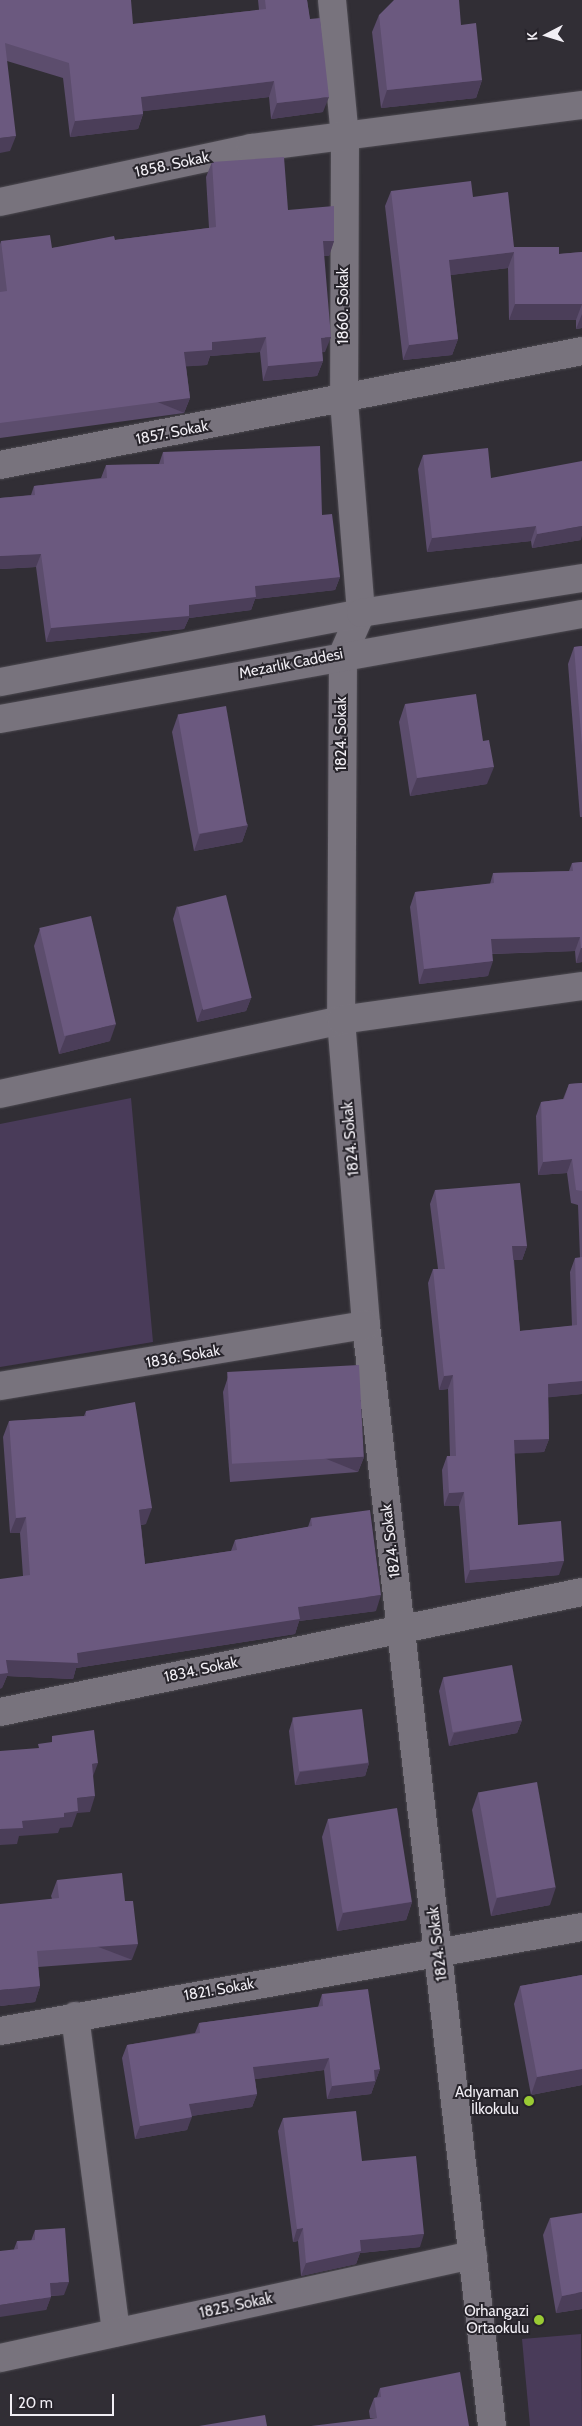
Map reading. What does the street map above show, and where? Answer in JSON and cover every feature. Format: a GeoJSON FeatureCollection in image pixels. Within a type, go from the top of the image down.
{"type":"FeatureCollection","features":[{"type":"Feature","properties":{"kind":"street","name":"1860. Sokak"},"geometry":{"type":"LineString","coordinates":[[332,0],[345,138],[344,401],[361,613]]}},
{"type":"Feature","properties":{"kind":"street","name":"1858. Sokak"},"geometry":{"type":"LineString","coordinates":[[0,202],[250,148],[345,138],[582,105]]}},
{"type":"Feature","properties":{"kind":"street","name":"1857. Sokak"},"geometry":{"type":"LineString","coordinates":[[0,465],[344,401],[582,352]]}},
{"type":"Feature","properties":{"kind":"street"},"geometry":{"type":"LineString","coordinates":[[0,682],[361,613],[582,578]]}},
{"type":"Feature","properties":{"kind":"street"},"geometry":{"type":"LineString","coordinates":[[343,654],[361,613]]}},
{"type":"Feature","properties":{"kind":"street","name":"Mezarlık Caddesi"},"geometry":{"type":"LineString","coordinates":[[0,719],[343,654],[582,614]]}},
{"type":"Feature","properties":{"kind":"street","name":"1824. Sokak"},"geometry":{"type":"LineString","coordinates":[[343,654],[341,1020],[366,1325],[492,2426]]}},
{"type":"Feature","properties":{"kind":"street"},"geometry":{"type":"LineString","coordinates":[[0,1094],[341,1020],[582,986]]}},
{"type":"Feature","properties":{"kind":"street","name":"1836. Sokak"},"geometry":{"type":"LineString","coordinates":[[0,1386],[366,1325]]}},
{"type":"Feature","properties":{"kind":"street","name":"1834. Sokak"},"geometry":{"type":"LineString","coordinates":[[0,1712],[582,1592]]}},
{"type":"Feature","properties":{"kind":"street","name":"1821. Sokak"},"geometry":{"type":"LineString","coordinates":[[0,2030],[439,1951],[582,1928]]}},
{"type":"Feature","properties":{"kind":"street"},"geometry":{"type":"LineString","coordinates":[[75,2016],[116,2332]]}},
{"type":"Feature","properties":{"kind":"street","name":"1825. Sokak"},"geometry":{"type":"LineString","coordinates":[[0,2358],[473,2255]]}},
{"type":"Feature","properties":{"kind":"shaded area"},"geometry":{"type":"Polygon","coordinates":[[[131,1098],[153,1342],[0,1367],[0,1124],[131,1098]]]}},
{"type":"Feature","properties":{"kind":"shaded area"},"geometry":{"type":"Polygon","coordinates":[[[581,2334],[582,2426],[530,2426],[522,2339],[581,2334]]]}},
{"type":"Feature","properties":{"kind":"building"},"geometry":{"type":"Polygon","coordinates":[[[0,0],[131,0],[133,24],[266,9],[265,0],[307,0],[310,19],[320,18],[329,97],[277,103],[274,81],[141,97],[143,114],[75,121],[69,63],[5,43],[16,136],[0,138],[0,0]]]}},
{"type":"Feature","properties":{"kind":"building"},"geometry":{"type":"Polygon","coordinates":[[[394,0],[459,0],[461,25],[476,23],[482,80],[387,90],[379,15],[394,0]]]}},
{"type":"Feature","properties":{"kind":"building"},"geometry":{"type":"Polygon","coordinates":[[[284,157],[288,210],[334,206],[334,241],[323,241],[331,337],[321,338],[323,361],[268,366],[266,337],[212,342],[212,350],[184,352],[190,398],[0,423],[0,292],[7,291],[1,241],[50,235],[52,248],[114,236],[115,240],[216,227],[212,162],[284,157]]]}},
{"type":"Feature","properties":{"kind":"building"},"geometry":{"type":"Polygon","coordinates":[[[471,181],[473,197],[508,192],[514,247],[559,247],[559,254],[582,252],[582,304],[515,304],[514,252],[449,260],[458,339],[409,345],[391,191],[471,181]]]}},
{"type":"Feature","properties":{"kind":"building"},"geometry":{"type":"Polygon","coordinates":[[[320,446],[322,515],[332,514],[340,577],[255,586],[256,597],[189,605],[189,616],[51,628],[41,554],[0,556],[0,498],[35,495],[34,486],[107,478],[106,465],[164,464],[163,452],[320,446]]]}},
{"type":"Feature","properties":{"kind":"building"},"geometry":{"type":"Polygon","coordinates":[[[488,448],[491,478],[582,461],[582,526],[537,534],[536,526],[432,538],[423,455],[488,448]]]}},
{"type":"Feature","properties":{"kind":"building"},"geometry":{"type":"Polygon","coordinates":[[[582,646],[582,746],[574,647],[582,646]]]}},
{"type":"Feature","properties":{"kind":"building"},"geometry":{"type":"Polygon","coordinates":[[[476,694],[483,741],[489,740],[494,767],[417,778],[405,704],[476,694]]]}},
{"type":"Feature","properties":{"kind":"building"},"geometry":{"type":"Polygon","coordinates":[[[226,706],[247,825],[199,834],[178,715],[226,706]]]}},
{"type":"Feature","properties":{"kind":"building"},"geometry":{"type":"Polygon","coordinates":[[[582,862],[582,948],[580,937],[491,939],[493,961],[424,969],[415,892],[494,883],[493,873],[573,871],[572,863],[582,862]]]}},
{"type":"Feature","properties":{"kind":"building"},"geometry":{"type":"Polygon","coordinates":[[[226,895],[252,998],[203,1010],[177,907],[226,895]]]}},
{"type":"Feature","properties":{"kind":"building"},"geometry":{"type":"Polygon","coordinates":[[[91,916],[116,1024],[64,1036],[39,928],[91,916]]]}},
{"type":"Feature","properties":{"kind":"building"},"geometry":{"type":"Polygon","coordinates":[[[582,1083],[582,1191],[576,1190],[572,1159],[543,1162],[541,1102],[564,1099],[569,1084],[582,1083]]]}},
{"type":"Feature","properties":{"kind":"building"},"geometry":{"type":"Polygon","coordinates":[[[520,1183],[527,1246],[512,1246],[520,1331],[577,1325],[575,1258],[582,1257],[582,1381],[548,1384],[549,1439],[514,1440],[518,1525],[561,1521],[564,1561],[470,1570],[464,1492],[449,1493],[447,1456],[456,1456],[453,1375],[444,1376],[433,1269],[445,1269],[435,1190],[520,1183]]]}},
{"type":"Feature","properties":{"kind":"building"},"geometry":{"type":"Polygon","coordinates":[[[359,1365],[364,1457],[232,1464],[227,1372],[359,1365]]]}},
{"type":"Feature","properties":{"kind":"building"},"geometry":{"type":"Polygon","coordinates":[[[135,1402],[152,1508],[139,1510],[145,1564],[237,1550],[235,1540],[312,1526],[311,1518],[370,1510],[381,1595],[298,1607],[300,1619],[77,1653],[78,1663],[6,1660],[8,1673],[0,1674],[0,1579],[30,1575],[26,1517],[16,1518],[9,1421],[86,1416],[86,1411],[135,1402]]]}},
{"type":"Feature","properties":{"kind":"building"},"geometry":{"type":"Polygon","coordinates":[[[512,1665],[522,1720],[453,1732],[443,1677],[512,1665]]]}},
{"type":"Feature","properties":{"kind":"building"},"geometry":{"type":"Polygon","coordinates":[[[362,1709],[369,1763],[299,1771],[293,1718],[362,1709]]]}},
{"type":"Feature","properties":{"kind":"building"},"geometry":{"type":"Polygon","coordinates":[[[94,1730],[98,1763],[92,1764],[95,1796],[77,1798],[78,1811],[64,1813],[64,1817],[22,1821],[23,1828],[0,1829],[0,1751],[39,1748],[38,1744],[52,1742],[52,1736],[94,1730]]]}},
{"type":"Feature","properties":{"kind":"building"},"geometry":{"type":"Polygon","coordinates":[[[537,1782],[556,1887],[496,1898],[478,1792],[537,1782]]]}},
{"type":"Feature","properties":{"kind":"building"},"geometry":{"type":"Polygon","coordinates":[[[397,1808],[412,1902],[343,1913],[328,1819],[397,1808]]]}},
{"type":"Feature","properties":{"kind":"building"},"geometry":{"type":"Polygon","coordinates":[[[122,1873],[125,1901],[133,1901],[138,1944],[37,1951],[40,1986],[0,1990],[0,1904],[59,1898],[57,1880],[122,1873]]]}},
{"type":"Feature","properties":{"kind":"building"},"geometry":{"type":"Polygon","coordinates":[[[582,1975],[582,2069],[537,2077],[520,1986],[582,1975]]]}},
{"type":"Feature","properties":{"kind":"building"},"geometry":{"type":"Polygon","coordinates":[[[368,1989],[380,2069],[374,2070],[375,2081],[332,2086],[329,2058],[253,2067],[257,2094],[189,2104],[192,2117],[140,2126],[127,2045],[200,2033],[199,2023],[323,2006],[322,1994],[368,1989]]]}},
{"type":"Feature","properties":{"kind":"building"},"geometry":{"type":"Polygon","coordinates":[[[356,2111],[362,2161],[416,2156],[424,2234],[360,2240],[361,2251],[306,2263],[303,2228],[297,2229],[283,2118],[356,2111]]]}},
{"type":"Feature","properties":{"kind":"building"},"geometry":{"type":"Polygon","coordinates":[[[582,2213],[582,2292],[562,2296],[550,2218],[582,2213]]]}},
{"type":"Feature","properties":{"kind":"building"},"geometry":{"type":"Polygon","coordinates":[[[65,2228],[69,2282],[50,2283],[51,2297],[0,2305],[0,2251],[18,2249],[17,2241],[35,2240],[35,2230],[65,2228]]]}},
{"type":"Feature","properties":{"kind":"building"},"geometry":{"type":"Polygon","coordinates":[[[460,2372],[469,2426],[311,2426],[377,2418],[374,2398],[381,2397],[380,2388],[460,2372]]]}},
{"type":"Feature","properties":{"kind":"building"},"geometry":{"type":"Polygon","coordinates":[[[265,2415],[267,2426],[199,2426],[265,2415]]]}},
{"type":"Feature","properties":{"kind":"place","name":"Adıyaman İlkokulu"},"geometry":{"type":"Point","coordinates":[529,2101]}},
{"type":"Feature","properties":{"kind":"place","name":"Orhangazi Ortaokulu"},"geometry":{"type":"Point","coordinates":[539,2320]}}]}
